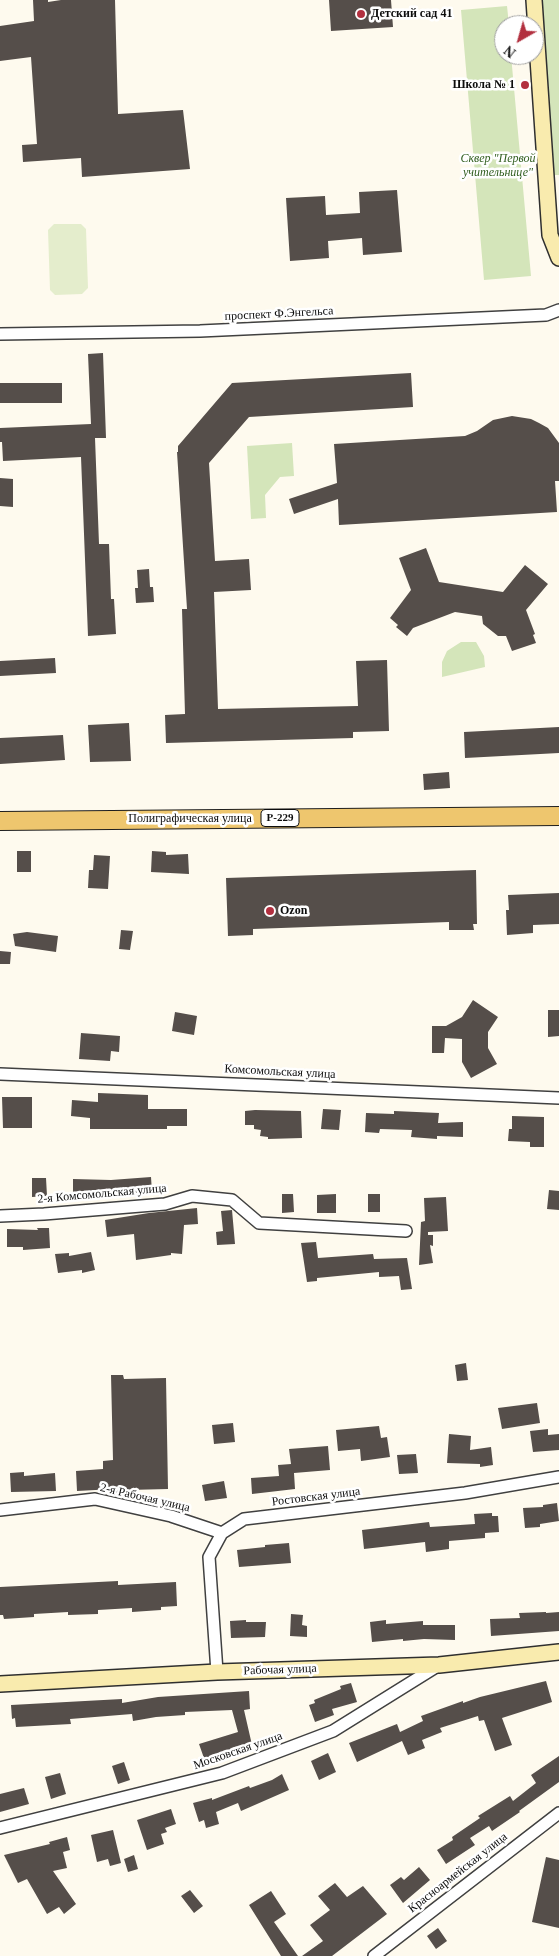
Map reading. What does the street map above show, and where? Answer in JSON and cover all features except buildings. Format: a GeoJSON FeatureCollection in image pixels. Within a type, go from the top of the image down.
{"type":"FeatureCollection","features":[{"type":"Feature","properties":{"kind":"main road","name":"Полиграфическая улица"},"geometry":{"type":"LineString","coordinates":[[0,821],[559,816]]}},
{"type":"Feature","properties":{"kind":"street"},"geometry":{"type":"LineString","coordinates":[[534,0],[550,235],[559,258]]}},
{"type":"Feature","properties":{"kind":"street","name":"проспект Ф.Энгельса"},"geometry":{"type":"LineString","coordinates":[[0,334],[200,331],[546,315],[559,310]]}},
{"type":"Feature","properties":{"kind":"street","name":"Комсомольская улица"},"geometry":{"type":"LineString","coordinates":[[0,1074],[559,1098]]}},
{"type":"Feature","properties":{"kind":"street","name":"2-я Комсомольская улица"},"geometry":{"type":"LineString","coordinates":[[0,1216],[165,1204],[192,1196],[232,1200],[259,1223],[406,1231]]}},
{"type":"Feature","properties":{"kind":"street","name":"Ростовская улица"},"geometry":{"type":"LineString","coordinates":[[217,1672],[209,1557],[222,1533],[244,1519],[465,1493],[559,1477]]}},
{"type":"Feature","properties":{"kind":"street","name":"2-я Рабочая улица"},"geometry":{"type":"LineString","coordinates":[[0,1510],[95,1499],[172,1516],[222,1533]]}},
{"type":"Feature","properties":{"kind":"street","name":"Рабочая улица"},"geometry":{"type":"LineString","coordinates":[[0,1684],[217,1672],[439,1665],[559,1652]]}},
{"type":"Feature","properties":{"kind":"street","name":"Московская улица"},"geometry":{"type":"LineString","coordinates":[[0,1828],[222,1773],[333,1732],[439,1665]]}},
{"type":"Feature","properties":{"kind":"street","name":"Красноармейская улица"},"geometry":{"type":"LineString","coordinates":[[374,1956],[559,1813]]}},
{"type":"Feature","properties":{"kind":"green space"},"geometry":{"type":"Polygon","coordinates":[[[540,0],[559,0],[559,175],[554,175],[544,50],[544,15],[541,15],[540,0]]]}},
{"type":"Feature","properties":{"kind":"green space","name":"Сквер \"Первой учительнице\""},"geometry":{"type":"Polygon","coordinates":[[[507,6],[508,15],[494,15],[494,65],[512,65],[531,276],[484,280],[461,10],[507,6]]]}},
{"type":"Feature","properties":{"kind":"green space"},"geometry":{"type":"Polygon","coordinates":[[[54,224],[81,224],[86,229],[88,288],[82,294],[55,295],[50,290],[48,230],[54,224]]]}},
{"type":"Feature","properties":{"kind":"green space"},"geometry":{"type":"Polygon","coordinates":[[[292,443],[294,476],[280,477],[265,495],[266,518],[251,519],[247,446],[292,443]]]}},
{"type":"Feature","properties":{"kind":"green space"},"geometry":{"type":"Polygon","coordinates":[[[461,642],[476,642],[484,656],[485,667],[442,677],[442,662],[447,651],[461,642]]]}},
{"type":"Feature","properties":{"kind":"place","name":"Детский сад 41"},"geometry":{"type":"Point","coordinates":[361,14]}},
{"type":"Feature","properties":{"kind":"place","name":"Школа № 1"},"geometry":{"type":"Point","coordinates":[525,85]}},
{"type":"Feature","properties":{"kind":"place","name":"Ozon"},"geometry":{"type":"Point","coordinates":[270,911]}}]}
